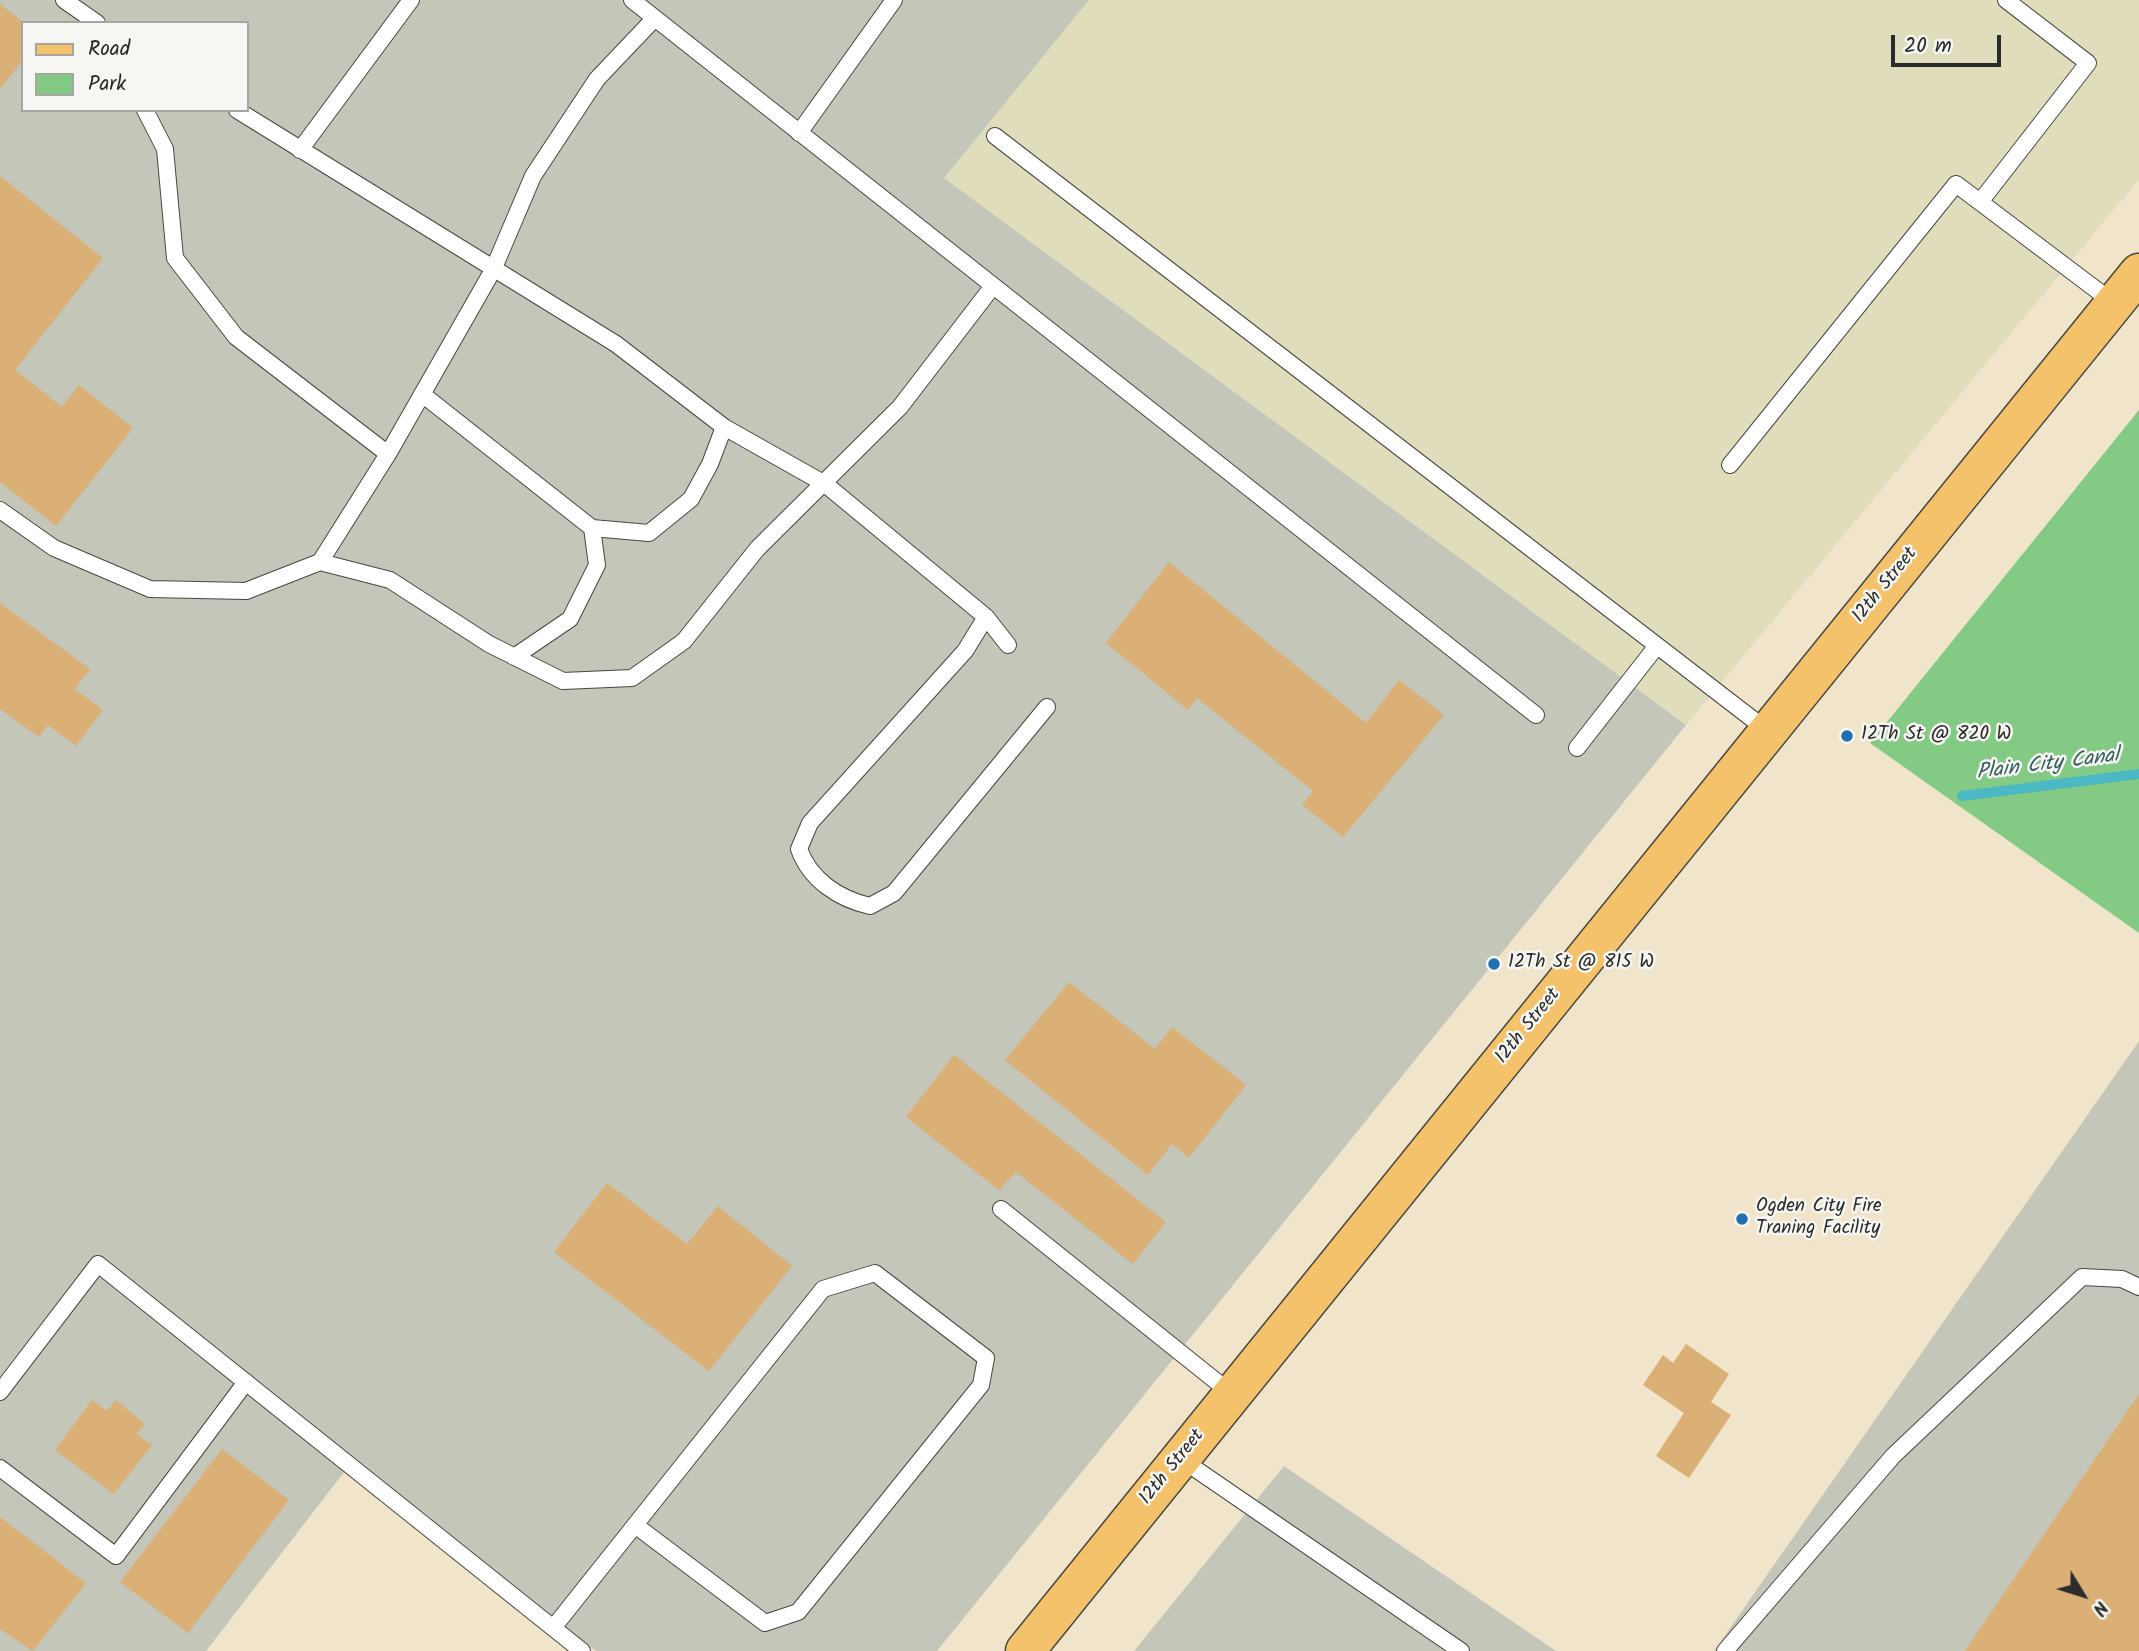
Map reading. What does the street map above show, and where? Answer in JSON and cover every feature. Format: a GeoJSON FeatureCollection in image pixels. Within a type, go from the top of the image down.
{"type":"FeatureCollection","features":[{"type":"Feature","properties":{"kind":"main road","name":"12th Street"},"geometry":{"type":"LineString","coordinates":[[1026,1651],[2139,272]]}},
{"type":"Feature","properties":{"kind":"lane"},"geometry":{"type":"LineString","coordinates":[[64,0],[94,21]]}},
{"type":"Feature","properties":{"kind":"lane"},"geometry":{"type":"LineString","coordinates":[[300,150],[411,0]]}},
{"type":"Feature","properties":{"kind":"lane"},"geometry":{"type":"LineString","coordinates":[[632,0],[1535,715]]}},
{"type":"Feature","properties":{"kind":"lane"},"geometry":{"type":"LineString","coordinates":[[799,133],[894,0]]}},
{"type":"Feature","properties":{"kind":"lane"},"geometry":{"type":"LineString","coordinates":[[1980,202],[2088,63],[2006,0]]}},
{"type":"Feature","properties":{"kind":"lane"},"geometry":{"type":"LineString","coordinates":[[320,562],[388,454],[493,270],[533,176],[597,79],[655,18]]}},
{"type":"Feature","properties":{"kind":"lane"},"geometry":{"type":"LineString","coordinates":[[146,112],[165,149],[175,258],[236,337],[388,454]]}},
{"type":"Feature","properties":{"kind":"lane"},"geometry":{"type":"LineString","coordinates":[[240,112],[616,344],[724,426],[825,484],[986,617],[1008,645]]}},
{"type":"Feature","properties":{"kind":"lane"},"geometry":{"type":"LineString","coordinates":[[995,136],[1768,732]]}},
{"type":"Feature","properties":{"kind":"lane"},"geometry":{"type":"LineString","coordinates":[[1730,466],[1956,184],[2114,303]]}},
{"type":"Feature","properties":{"kind":"lane"},"geometry":{"type":"LineString","coordinates":[[0,510],[54,548],[150,589],[246,591],[320,562],[390,580],[514,657],[563,681],[632,678],[684,641],[757,549],[900,407],[993,286]]}},
{"type":"Feature","properties":{"kind":"lane"},"geometry":{"type":"LineString","coordinates":[[422,394],[592,528],[649,533],[691,499],[710,464],[724,426]]}},
{"type":"Feature","properties":{"kind":"lane"},"geometry":{"type":"LineString","coordinates":[[514,657],[570,619],[597,565],[592,528]]}},
{"type":"Feature","properties":{"kind":"lane"},"geometry":{"type":"LineString","coordinates":[[986,617],[965,651],[810,823],[799,849],[805,867],[846,900],[870,906],[894,893],[1047,707]]}},
{"type":"Feature","properties":{"kind":"lane"},"geometry":{"type":"LineString","coordinates":[[1577,748],[1656,646]]}},
{"type":"Feature","properties":{"kind":"lane"},"geometry":{"type":"LineString","coordinates":[[1001,1209],[1232,1394]]}},
{"type":"Feature","properties":{"kind":"lane"},"geometry":{"type":"LineString","coordinates":[[0,1392],[98,1264],[582,1651]]}},
{"type":"Feature","properties":{"kind":"lane"},"geometry":{"type":"LineString","coordinates":[[553,1628],[635,1525],[823,1289],[875,1273],[986,1358],[981,1385],[798,1612],[765,1623],[635,1525]]}},
{"type":"Feature","properties":{"kind":"lane"},"geometry":{"type":"LineString","coordinates":[[1725,1651],[1892,1456],[2082,1277],[2122,1279],[2139,1287]]}},
{"type":"Feature","properties":{"kind":"lane"},"geometry":{"type":"LineString","coordinates":[[0,1468],[116,1556],[246,1382]]}},
{"type":"Feature","properties":{"kind":"lane"},"geometry":{"type":"LineString","coordinates":[[1181,1458],[1461,1651]]}},
{"type":"Feature","properties":{"kind":"shaded area"},"geometry":{"type":"Polygon","coordinates":[[[0,0],[1089,0],[944,178],[1686,725],[937,1651],[596,1651],[355,1458],[206,1651],[0,1651],[0,0]]]}},
{"type":"Feature","properties":{"kind":"shaded area"},"geometry":{"type":"Polygon","coordinates":[[[1089,0],[2139,0],[2139,179],[1686,725],[943,177],[1089,0]]]}},
{"type":"Feature","properties":{"kind":"shaded area"},"geometry":{"type":"Polygon","coordinates":[[[2139,1041],[2139,1651],[1714,1651],[2139,1041]]]}},
{"type":"Feature","properties":{"kind":"shaded area"},"geometry":{"type":"Polygon","coordinates":[[[1284,1466],[1556,1651],[1134,1651],[1284,1466]]]}},
{"type":"Feature","properties":{"kind":"green space"},"geometry":{"type":"Polygon","coordinates":[[[2139,410],[2139,933],[1870,743],[2139,410]]]}},
{"type":"Feature","properties":{"kind":"building"},"geometry":{"type":"Polygon","coordinates":[[[0,4],[22,21],[21,63],[0,89],[0,4]]]}},
{"type":"Feature","properties":{"kind":"building"},"geometry":{"type":"Polygon","coordinates":[[[0,176],[103,258],[15,370],[62,407],[79,385],[133,428],[56,526],[0,482],[0,176]]]}},
{"type":"Feature","properties":{"kind":"building"},"geometry":{"type":"Polygon","coordinates":[[[1169,562],[1366,723],[1399,680],[1444,715],[1343,837],[1302,805],[1313,791],[1197,698],[1188,710],[1106,643],[1169,562]]]}},
{"type":"Feature","properties":{"kind":"building"},"geometry":{"type":"Polygon","coordinates":[[[0,603],[90,669],[75,689],[103,710],[76,746],[48,725],[39,737],[0,709],[0,603]]]}},
{"type":"Feature","properties":{"kind":"building"},"geometry":{"type":"Polygon","coordinates":[[[1069,982],[1155,1049],[1172,1027],[1246,1085],[1189,1158],[1172,1144],[1148,1175],[1005,1060],[1069,982]]]}},
{"type":"Feature","properties":{"kind":"building"},"geometry":{"type":"Polygon","coordinates":[[[954,1055],[1166,1222],[1133,1264],[1016,1172],[999,1190],[906,1117],[954,1055]]]}},
{"type":"Feature","properties":{"kind":"building"},"geometry":{"type":"Polygon","coordinates":[[[607,1183],[687,1244],[718,1206],[792,1266],[709,1371],[554,1252],[607,1183]]]}},
{"type":"Feature","properties":{"kind":"building"},"geometry":{"type":"Polygon","coordinates":[[[1686,1344],[1729,1374],[1711,1402],[1731,1415],[1689,1478],[1656,1456],[1684,1413],[1643,1385],[1663,1355],[1673,1363],[1686,1344]]]}},
{"type":"Feature","properties":{"kind":"building"},"geometry":{"type":"Polygon","coordinates":[[[2139,1394],[2139,1651],[1965,1651],[2139,1394]]]}},
{"type":"Feature","properties":{"kind":"building"},"geometry":{"type":"Polygon","coordinates":[[[92,1400],[107,1411],[116,1400],[145,1424],[137,1434],[152,1445],[114,1494],[55,1450],[92,1400]]]}},
{"type":"Feature","properties":{"kind":"building"},"geometry":{"type":"Polygon","coordinates":[[[222,1449],[289,1500],[188,1633],[120,1582],[222,1449]]]}},
{"type":"Feature","properties":{"kind":"building"},"geometry":{"type":"Polygon","coordinates":[[[0,1517],[86,1583],[33,1651],[0,1629],[0,1517]]]}},
{"type":"Feature","properties":{"kind":"waterway","name":"Plain City Canal"},"geometry":{"type":"LineString","coordinates":[[1962,796],[2139,774]]}},
{"type":"Feature","properties":{"kind":"place","name":"12Th St @ 820 W"},"geometry":{"type":"Point","coordinates":[1847,736]}},
{"type":"Feature","properties":{"kind":"place","name":"12Th St @ 815 W"},"geometry":{"type":"Point","coordinates":[1494,964]}},
{"type":"Feature","properties":{"kind":"place","name":"Ogden City Fire Traning Facility"},"geometry":{"type":"Point","coordinates":[1742,1219]}}]}
